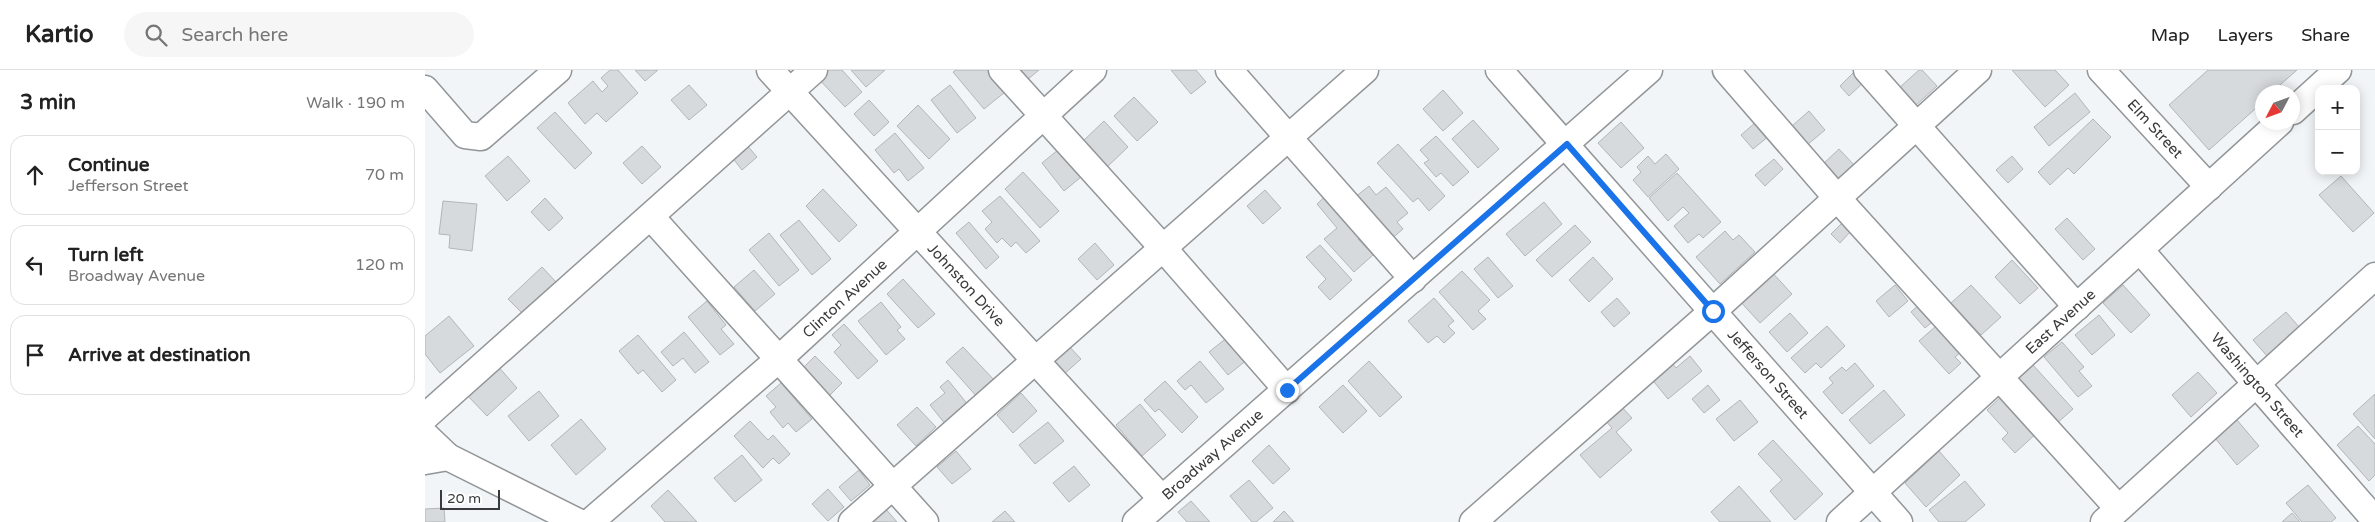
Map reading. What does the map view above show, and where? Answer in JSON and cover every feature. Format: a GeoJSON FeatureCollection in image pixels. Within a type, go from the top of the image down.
{"type":"FeatureCollection","features":[{"type":"Feature","properties":{"kind":"street"},"geometry":{"type":"LineString","coordinates":[[425,89],[465,135],[481,137],[558,70]]}},
{"type":"Feature","properties":{"kind":"street","name":"Johnston Drive"},"geometry":{"type":"LineString","coordinates":[[771,70],[1161,500]]}},
{"type":"Feature","properties":{"kind":"street"},"geometry":{"type":"LineString","coordinates":[[425,418],[814,70]]}},
{"type":"Feature","properties":{"kind":"street"},"geometry":{"type":"LineString","coordinates":[[1002,70],[1163,248],[1287,390]]}},
{"type":"Feature","properties":{"kind":"street","name":"Clinton Avenue"},"geometry":{"type":"LineString","coordinates":[[590,522],[780,358],[1093,70]]}},
{"type":"Feature","properties":{"kind":"street"},"geometry":{"type":"LineString","coordinates":[[1229,70],[1413,279]]}},
{"type":"Feature","properties":{"kind":"street"},"geometry":{"type":"LineString","coordinates":[[852,522],[1365,70]]}},
{"type":"Feature","properties":{"kind":"street","name":"Jefferson Street"},"geometry":{"type":"LineString","coordinates":[[1499,70],[1567,144],[1899,522]]}},
{"type":"Feature","properties":{"kind":"street","name":"Broadway Avenue"},"geometry":{"type":"LineString","coordinates":[[1136,522],[1649,70]]}},
{"type":"Feature","properties":{"kind":"street"},"geometry":{"type":"LineString","coordinates":[[1726,70],[1837,198],[1999,377],[2111,515],[2375,276]]}},
{"type":"Feature","properties":{"kind":"street"},"geometry":{"type":"LineString","coordinates":[[1867,70],[2077,307]]}},
{"type":"Feature","properties":{"kind":"street"},"geometry":{"type":"LineString","coordinates":[[1473,522],[1713,311],[1978,70]]}},
{"type":"Feature","properties":{"kind":"street","name":"Elm Street"},"geometry":{"type":"LineString","coordinates":[[2101,70],[2209,187]]}},
{"type":"Feature","properties":{"kind":"street"},"geometry":{"type":"LineString","coordinates":[[2300,105],[2338,70]]}},
{"type":"Feature","properties":{"kind":"street","name":"East Avenue"},"geometry":{"type":"LineString","coordinates":[[1840,522],[2271,130]]}},
{"type":"Feature","properties":{"kind":"street"},"geometry":{"type":"LineString","coordinates":[[651,217],[780,358],[925,522]]}},
{"type":"Feature","properties":{"kind":"street","name":"Washington Street"},"geometry":{"type":"LineString","coordinates":[[2140,250],[2375,520]]}},
{"type":"Feature","properties":{"kind":"street"},"geometry":{"type":"LineString","coordinates":[[425,435],[437,459],[578,522]]}},
{"type":"Feature","properties":{"kind":"building"},"geometry":{"type":"Polygon","coordinates":[[[610,70],[618,70],[638,93],[606,122],[597,113],[585,124],[568,103],[593,81],[602,92],[608,86],[601,78],[610,70]]]}},
{"type":"Feature","properties":{"kind":"building"},"geometry":{"type":"Polygon","coordinates":[[[635,70],[658,70],[645,81],[635,70]]]}},
{"type":"Feature","properties":{"kind":"building"},"geometry":{"type":"Polygon","coordinates":[[[823,70],[842,70],[862,92],[845,107],[816,76],[823,70]]]}},
{"type":"Feature","properties":{"kind":"building"},"geometry":{"type":"Polygon","coordinates":[[[851,70],[885,70],[866,87],[851,70]]]}},
{"type":"Feature","properties":{"kind":"building"},"geometry":{"type":"Polygon","coordinates":[[[956,70],[995,70],[1010,88],[984,109],[953,72],[956,70]]]}},
{"type":"Feature","properties":{"kind":"building"},"geometry":{"type":"Polygon","coordinates":[[[1018,70],[1039,70],[1027,80],[1018,70]]]}},
{"type":"Feature","properties":{"kind":"building"},"geometry":{"type":"Polygon","coordinates":[[[1171,70],[1196,70],[1206,82],[1191,94],[1171,70]]]}},
{"type":"Feature","properties":{"kind":"building"},"geometry":{"type":"Polygon","coordinates":[[[1856,70],[1866,80],[1849,96],[1840,86],[1856,70]]]}},
{"type":"Feature","properties":{"kind":"building"},"geometry":{"type":"Polygon","coordinates":[[[1919,70],[1922,70],[1937,86],[1915,106],[1899,88],[1919,70]]]}},
{"type":"Feature","properties":{"kind":"building"},"geometry":{"type":"Polygon","coordinates":[[[2012,70],[2055,70],[2069,85],[2045,107],[2012,70]]]}},
{"type":"Feature","properties":{"kind":"building"},"geometry":{"type":"Polygon","coordinates":[[[2208,70],[2297,70],[2280,85],[2255,85],[2255,109],[2209,150],[2169,105],[2208,70]]]}},
{"type":"Feature","properties":{"kind":"building"},"geometry":{"type":"Polygon","coordinates":[[[689,85],[707,105],[689,120],[671,100],[689,85]]]}},
{"type":"Feature","properties":{"kind":"building"},"geometry":{"type":"Polygon","coordinates":[[[950,85],[976,118],[957,133],[931,100],[950,85]]]}},
{"type":"Feature","properties":{"kind":"building"},"geometry":{"type":"Polygon","coordinates":[[[1443,90],[1463,113],[1443,131],[1423,109],[1443,90]]]}},
{"type":"Feature","properties":{"kind":"building"},"geometry":{"type":"Polygon","coordinates":[[[2075,93],[2090,112],[2049,146],[2034,127],[2075,93]]]}},
{"type":"Feature","properties":{"kind":"building"},"geometry":{"type":"Polygon","coordinates":[[[1134,97],[1158,122],[1137,141],[1114,116],[1134,97]]]}},
{"type":"Feature","properties":{"kind":"building"},"geometry":{"type":"Polygon","coordinates":[[[869,100],[889,122],[874,136],[854,114],[869,100]]]}},
{"type":"Feature","properties":{"kind":"building"},"geometry":{"type":"Polygon","coordinates":[[[918,105],[950,139],[929,159],[897,126],[918,105]]]}},
{"type":"Feature","properties":{"kind":"building"},"geometry":{"type":"Polygon","coordinates":[[[1809,111],[1825,130],[1807,145],[1792,126],[1809,111]]]}},
{"type":"Feature","properties":{"kind":"building"},"geometry":{"type":"Polygon","coordinates":[[[555,112],[592,153],[575,169],[537,128],[555,112]]]}},
{"type":"Feature","properties":{"kind":"building"},"geometry":{"type":"Polygon","coordinates":[[[2093,119],[2111,137],[2074,174],[2068,168],[2050,185],[2038,172],[2093,119]]]}},
{"type":"Feature","properties":{"kind":"building"},"geometry":{"type":"Polygon","coordinates":[[[1473,120],[1499,149],[1478,168],[1452,139],[1473,120]]]}},
{"type":"Feature","properties":{"kind":"building"},"geometry":{"type":"Polygon","coordinates":[[[1104,121],[1128,147],[1106,168],[1081,143],[1104,121]]]}},
{"type":"Feature","properties":{"kind":"building"},"geometry":{"type":"Polygon","coordinates":[[[1621,122],[1644,148],[1621,168],[1598,143],[1621,122]]]}},
{"type":"Feature","properties":{"kind":"building"},"geometry":{"type":"Polygon","coordinates":[[[1756,122],[1769,136],[1753,149],[1741,135],[1756,122]]]}},
{"type":"Feature","properties":{"kind":"building"},"geometry":{"type":"Polygon","coordinates":[[[895,133],[924,168],[908,181],[899,169],[894,173],[875,150],[895,133]]]}},
{"type":"Feature","properties":{"kind":"building"},"geometry":{"type":"Polygon","coordinates":[[[1436,136],[1469,172],[1453,186],[1441,173],[1436,177],[1424,163],[1429,160],[1420,150],[1436,136]]]}},
{"type":"Feature","properties":{"kind":"building"},"geometry":{"type":"Polygon","coordinates":[[[746,144],[757,157],[742,170],[731,156],[746,144]]]}},
{"type":"Feature","properties":{"kind":"building"},"geometry":{"type":"Polygon","coordinates":[[[1398,144],[1445,196],[1429,211],[1418,198],[1413,202],[1377,163],[1398,144]]]}},
{"type":"Feature","properties":{"kind":"building"},"geometry":{"type":"Polygon","coordinates":[[[1064,145],[1086,173],[1064,191],[1042,163],[1064,145]]]}},
{"type":"Feature","properties":{"kind":"building"},"geometry":{"type":"Polygon","coordinates":[[[642,146],[661,167],[642,184],[623,163],[642,146]]]}},
{"type":"Feature","properties":{"kind":"building"},"geometry":{"type":"Polygon","coordinates":[[[1839,149],[1855,166],[1838,182],[1822,165],[1839,149]]]}},
{"type":"Feature","properties":{"kind":"building"},"geometry":{"type":"Polygon","coordinates":[[[1666,154],[1679,169],[1648,197],[1633,180],[1641,172],[1637,167],[1648,156],[1655,164],[1666,154]]]}},
{"type":"Feature","properties":{"kind":"building"},"geometry":{"type":"Polygon","coordinates":[[[508,156],[530,181],[507,201],[485,176],[508,156]]]}},
{"type":"Feature","properties":{"kind":"building"},"geometry":{"type":"Polygon","coordinates":[[[2012,156],[2023,169],[2008,183],[1996,170],[2012,156]]]}},
{"type":"Feature","properties":{"kind":"building"},"geometry":{"type":"Polygon","coordinates":[[[1774,159],[1783,169],[1765,186],[1755,175],[1774,159]]]}},
{"type":"Feature","properties":{"kind":"building"},"geometry":{"type":"Polygon","coordinates":[[[1023,172],[1059,211],[1040,228],[1005,189],[1023,172]]]}},
{"type":"Feature","properties":{"kind":"building"},"geometry":{"type":"Polygon","coordinates":[[[1677,173],[1721,222],[1703,238],[1699,234],[1688,243],[1674,226],[1689,213],[1683,207],[1668,221],[1649,198],[1677,173]]]}},
{"type":"Feature","properties":{"kind":"building"},"geometry":{"type":"Polygon","coordinates":[[[2341,176],[2374,213],[2353,232],[2319,195],[2341,176]]]}},
{"type":"Feature","properties":{"kind":"building"},"geometry":{"type":"Polygon","coordinates":[[[1369,186],[1376,195],[1386,187],[1408,213],[1397,222],[1403,229],[1390,240],[1354,198],[1369,186]]]}},
{"type":"Feature","properties":{"kind":"building"},"geometry":{"type":"Polygon","coordinates":[[[823,189],[857,225],[839,242],[806,206],[823,189]]]}},
{"type":"Feature","properties":{"kind":"building"},"geometry":{"type":"Polygon","coordinates":[[[1265,190],[1281,208],[1263,224],[1247,206],[1265,190]]]}},
{"type":"Feature","properties":{"kind":"building"},"geometry":{"type":"Polygon","coordinates":[[[1329,193],[1365,233],[1358,239],[1373,255],[1354,272],[1324,239],[1337,228],[1317,204],[1329,193]]]}},
{"type":"Feature","properties":{"kind":"building"},"geometry":{"type":"Polygon","coordinates":[[[1000,196],[1040,241],[1026,253],[1016,242],[1011,247],[1002,238],[997,243],[985,229],[992,222],[982,211],[1000,196]]]}},
{"type":"Feature","properties":{"kind":"building"},"geometry":{"type":"Polygon","coordinates":[[[545,198],[563,218],[549,231],[531,212],[545,198]]]}},
{"type":"Feature","properties":{"kind":"building"},"geometry":{"type":"Polygon","coordinates":[[[443,201],[477,204],[472,251],[449,248],[450,235],[439,234],[443,201]]]}},
{"type":"Feature","properties":{"kind":"building"},"geometry":{"type":"Polygon","coordinates":[[[1544,202],[1562,224],[1525,256],[1506,234],[1544,202]]]}},
{"type":"Feature","properties":{"kind":"building"},"geometry":{"type":"Polygon","coordinates":[[[2067,218],[2095,249],[2083,260],[2055,229],[2067,218]]]}},
{"type":"Feature","properties":{"kind":"building"},"geometry":{"type":"Polygon","coordinates":[[[799,220],[831,259],[812,275],[780,235],[799,220]]]}},
{"type":"Feature","properties":{"kind":"building"},"geometry":{"type":"Polygon","coordinates":[[[969,222],[999,257],[986,269],[956,233],[969,222]]]}},
{"type":"Feature","properties":{"kind":"building"},"geometry":{"type":"Polygon","coordinates":[[[1842,223],[1851,231],[1840,243],[1831,234],[1842,223]]]}},
{"type":"Feature","properties":{"kind":"building"},"geometry":{"type":"Polygon","coordinates":[[[1575,225],[1591,242],[1552,277],[1536,260],[1575,225]]]}},
{"type":"Feature","properties":{"kind":"building"},"geometry":{"type":"Polygon","coordinates":[[[1725,231],[1733,240],[1739,235],[1755,252],[1720,284],[1696,257],[1725,231]]]}},
{"type":"Feature","properties":{"kind":"building"},"geometry":{"type":"Polygon","coordinates":[[[769,233],[799,270],[779,286],[749,250],[769,233]]]}},
{"type":"Feature","properties":{"kind":"building"},"geometry":{"type":"Polygon","coordinates":[[[1095,243],[1114,265],[1097,280],[1078,259],[1095,243]]]}},
{"type":"Feature","properties":{"kind":"building"},"geometry":{"type":"Polygon","coordinates":[[[1320,245],[1352,280],[1330,300],[1318,287],[1326,279],[1306,257],[1320,245]]]}},
{"type":"Feature","properties":{"kind":"building"},"geometry":{"type":"Polygon","coordinates":[[[1488,257],[1513,286],[1498,298],[1474,269],[1488,257]]]}},
{"type":"Feature","properties":{"kind":"building"},"geometry":{"type":"Polygon","coordinates":[[[1593,257],[1613,279],[1589,302],[1569,280],[1593,257]]]}},
{"type":"Feature","properties":{"kind":"building"},"geometry":{"type":"Polygon","coordinates":[[[2012,260],[2038,288],[2020,304],[1995,277],[2012,260]]]}},
{"type":"Feature","properties":{"kind":"building"},"geometry":{"type":"Polygon","coordinates":[[[542,267],[556,282],[523,314],[508,299],[542,267]]]}},
{"type":"Feature","properties":{"kind":"building"},"geometry":{"type":"Polygon","coordinates":[[[1769,269],[1792,294],[1760,323],[1737,298],[1769,269]]]}},
{"type":"Feature","properties":{"kind":"building"},"geometry":{"type":"Polygon","coordinates":[[[754,270],[775,294],[755,311],[734,287],[754,270]]]}},
{"type":"Feature","properties":{"kind":"building"},"geometry":{"type":"Polygon","coordinates":[[[1462,271],[1490,300],[1478,311],[1486,319],[1473,330],[1439,292],[1462,271]]]}},
{"type":"Feature","properties":{"kind":"building"},"geometry":{"type":"Polygon","coordinates":[[[903,279],[935,314],[918,328],[887,294],[903,279]]]}},
{"type":"Feature","properties":{"kind":"building"},"geometry":{"type":"Polygon","coordinates":[[[1895,285],[1908,301],[1889,317],[1876,301],[1895,285]]]}},
{"type":"Feature","properties":{"kind":"building"},"geometry":{"type":"Polygon","coordinates":[[[1971,285],[2001,317],[1981,335],[1951,303],[1971,285]]]}},
{"type":"Feature","properties":{"kind":"building"},"geometry":{"type":"Polygon","coordinates":[[[2123,285],[2150,315],[2131,333],[2103,303],[2123,285]]]}},
{"type":"Feature","properties":{"kind":"building"},"geometry":{"type":"Polygon","coordinates":[[[1434,298],[1454,321],[1448,326],[1455,333],[1444,343],[1437,336],[1428,343],[1408,321],[1434,298]]]}},
{"type":"Feature","properties":{"kind":"building"},"geometry":{"type":"Polygon","coordinates":[[[1617,298],[1630,313],[1614,327],[1601,312],[1617,298]]]}},
{"type":"Feature","properties":{"kind":"building"},"geometry":{"type":"Polygon","coordinates":[[[707,301],[726,325],[721,329],[734,344],[720,355],[688,317],[707,301]]]}},
{"type":"Feature","properties":{"kind":"building"},"geometry":{"type":"Polygon","coordinates":[[[1923,301],[1937,318],[1925,328],[1911,312],[1923,301]]]}},
{"type":"Feature","properties":{"kind":"building"},"geometry":{"type":"Polygon","coordinates":[[[881,302],[901,327],[897,330],[905,339],[886,355],[858,321],[881,302]]]}},
{"type":"Feature","properties":{"kind":"building"},"geometry":{"type":"Polygon","coordinates":[[[2286,312],[2300,328],[2267,356],[2253,340],[2286,312]]]}},
{"type":"Feature","properties":{"kind":"building"},"geometry":{"type":"Polygon","coordinates":[[[1790,313],[1808,333],[1787,352],[1769,332],[1790,313]]]}},
{"type":"Feature","properties":{"kind":"building"},"geometry":{"type":"Polygon","coordinates":[[[2099,315],[2115,335],[2092,355],[2075,335],[2099,315]]]}},
{"type":"Feature","properties":{"kind":"building"},"geometry":{"type":"Polygon","coordinates":[[[449,316],[474,346],[440,373],[425,354],[425,336],[449,316]]]}},
{"type":"Feature","properties":{"kind":"building"},"geometry":{"type":"Polygon","coordinates":[[[1944,319],[1968,346],[1955,357],[1961,363],[1949,374],[1919,341],[1944,319]]]}},
{"type":"Feature","properties":{"kind":"building"},"geometry":{"type":"Polygon","coordinates":[[[844,324],[878,361],[858,379],[834,352],[841,345],[832,335],[844,324]]]}},
{"type":"Feature","properties":{"kind":"building"},"geometry":{"type":"Polygon","coordinates":[[[1827,326],[1845,346],[1821,368],[1816,363],[1805,373],[1791,358],[1827,326]]]}},
{"type":"Feature","properties":{"kind":"building"},"geometry":{"type":"Polygon","coordinates":[[[684,332],[709,362],[695,373],[683,358],[673,366],[661,352],[684,332]]]}},
{"type":"Feature","properties":{"kind":"building"},"geometry":{"type":"Polygon","coordinates":[[[638,335],[676,380],[662,392],[643,370],[638,374],[619,351],[638,335]]]}},
{"type":"Feature","properties":{"kind":"building"},"geometry":{"type":"Polygon","coordinates":[[[1229,336],[1248,359],[1228,375],[1209,352],[1229,336]]]}},
{"type":"Feature","properties":{"kind":"building"},"geometry":{"type":"Polygon","coordinates":[[[1064,341],[1081,359],[1063,375],[1047,357],[1064,341]]]}},
{"type":"Feature","properties":{"kind":"building"},"geometry":{"type":"Polygon","coordinates":[[[2062,342],[2084,367],[2079,371],[2092,386],[2078,397],[2044,357],[2062,342]]]}},
{"type":"Feature","properties":{"kind":"building"},"geometry":{"type":"Polygon","coordinates":[[[963,347],[996,382],[978,398],[946,362],[963,347]]]}},
{"type":"Feature","properties":{"kind":"building"},"geometry":{"type":"Polygon","coordinates":[[[815,356],[842,383],[827,398],[800,371],[815,356]]]}},
{"type":"Feature","properties":{"kind":"building"},"geometry":{"type":"Polygon","coordinates":[[[1690,356],[1702,371],[1668,399],[1650,377],[1670,361],[1676,368],[1690,356]]]}},
{"type":"Feature","properties":{"kind":"building"},"geometry":{"type":"Polygon","coordinates":[[[1200,361],[1224,389],[1206,403],[1191,385],[1185,390],[1177,381],[1200,361]]]}},
{"type":"Feature","properties":{"kind":"building"},"geometry":{"type":"Polygon","coordinates":[[[1369,361],[1402,397],[1380,417],[1348,381],[1369,361]]]}},
{"type":"Feature","properties":{"kind":"building"},"geometry":{"type":"Polygon","coordinates":[[[1855,363],[1874,386],[1842,414],[1823,392],[1833,383],[1829,378],[1842,367],[1846,371],[1855,363]]]}},
{"type":"Feature","properties":{"kind":"building"},"geometry":{"type":"Polygon","coordinates":[[[497,365],[517,388],[487,416],[466,394],[497,365]]]}},
{"type":"Feature","properties":{"kind":"building"},"geometry":{"type":"Polygon","coordinates":[[[2033,365],[2073,409],[2055,425],[2015,381],[2033,365]]]}},
{"type":"Feature","properties":{"kind":"building"},"geometry":{"type":"Polygon","coordinates":[[[2198,372],[2217,393],[2191,417],[2172,395],[2198,372]]]}},
{"type":"Feature","properties":{"kind":"building"},"geometry":{"type":"Polygon","coordinates":[[[948,380],[969,406],[946,425],[930,405],[945,393],[940,387],[948,380]]]}},
{"type":"Feature","properties":{"kind":"building"},"geometry":{"type":"Polygon","coordinates":[[[1165,381],[1198,417],[1182,433],[1159,409],[1155,412],[1144,400],[1165,381]]]}},
{"type":"Feature","properties":{"kind":"building"},"geometry":{"type":"Polygon","coordinates":[[[781,383],[812,419],[796,432],[788,423],[783,428],[770,412],[776,407],[766,396],[781,383]]]}},
{"type":"Feature","properties":{"kind":"building"},"geometry":{"type":"Polygon","coordinates":[[[1343,385],[1367,411],[1343,433],[1319,407],[1343,385]]]}},
{"type":"Feature","properties":{"kind":"building"},"geometry":{"type":"Polygon","coordinates":[[[1708,385],[1720,400],[1704,413],[1692,399],[1708,385]]]}},
{"type":"Feature","properties":{"kind":"building"},"geometry":{"type":"Polygon","coordinates":[[[1884,390],[1905,415],[1870,444],[1849,420],[1884,390]]]}},
{"type":"Feature","properties":{"kind":"building"},"geometry":{"type":"Polygon","coordinates":[[[539,391],[559,416],[529,441],[508,416],[539,391]]]}},
{"type":"Feature","properties":{"kind":"building"},"geometry":{"type":"Polygon","coordinates":[[[1021,393],[1037,411],[1013,433],[997,415],[1021,393]]]}},
{"type":"Feature","properties":{"kind":"building"},"geometry":{"type":"Polygon","coordinates":[[[2004,394],[2039,431],[2015,453],[2002,439],[2008,433],[1987,410],[2004,394]]]}},
{"type":"Feature","properties":{"kind":"building"},"geometry":{"type":"Polygon","coordinates":[[[2375,394],[2375,439],[2353,414],[2375,394]]]}},
{"type":"Feature","properties":{"kind":"building"},"geometry":{"type":"Polygon","coordinates":[[[1740,400],[1758,422],[1734,441],[1716,419],[1740,400]]]}},
{"type":"Feature","properties":{"kind":"building"},"geometry":{"type":"Polygon","coordinates":[[[1140,404],[1166,435],[1142,456],[1116,425],[1140,404]]]}},
{"type":"Feature","properties":{"kind":"building"},"geometry":{"type":"Polygon","coordinates":[[[1619,404],[1632,418],[1616,432],[1632,450],[1600,478],[1580,455],[1612,428],[1603,418],[1619,404]]]}},
{"type":"Feature","properties":{"kind":"building"},"geometry":{"type":"Polygon","coordinates":[[[917,407],[936,427],[916,446],[897,425],[917,407]]]}},
{"type":"Feature","properties":{"kind":"building"},"geometry":{"type":"Polygon","coordinates":[[[581,419],[606,449],[576,475],[551,445],[581,419]]]}},
{"type":"Feature","properties":{"kind":"building"},"geometry":{"type":"Polygon","coordinates":[[[2237,420],[2259,446],[2237,465],[2215,438],[2237,420]]]}},
{"type":"Feature","properties":{"kind":"building"},"geometry":{"type":"Polygon","coordinates":[[[750,421],[768,440],[773,435],[790,454],[779,464],[773,458],[763,468],[734,436],[750,421]]]}},
{"type":"Feature","properties":{"kind":"building"},"geometry":{"type":"Polygon","coordinates":[[[1048,422],[1064,441],[1035,464],[1019,445],[1048,422]]]}},
{"type":"Feature","properties":{"kind":"building"},"geometry":{"type":"Polygon","coordinates":[[[2358,426],[2375,444],[2375,475],[2369,481],[2337,445],[2358,426]]]}},
{"type":"Feature","properties":{"kind":"building"},"geometry":{"type":"Polygon","coordinates":[[[1773,440],[1823,494],[1795,520],[1770,491],[1782,480],[1758,454],[1773,440]]]}},
{"type":"Feature","properties":{"kind":"building"},"geometry":{"type":"Polygon","coordinates":[[[1269,445],[1290,469],[1273,484],[1252,461],[1269,445]]]}},
{"type":"Feature","properties":{"kind":"building"},"geometry":{"type":"Polygon","coordinates":[[[956,451],[971,469],[952,484],[937,467],[956,451]]]}},
{"type":"Feature","properties":{"kind":"building"},"geometry":{"type":"Polygon","coordinates":[[[1939,451],[1960,475],[1926,507],[1905,483],[1939,451]]]}},
{"type":"Feature","properties":{"kind":"building"},"geometry":{"type":"Polygon","coordinates":[[[742,455],[762,480],[735,502],[714,478],[742,455]]]}},
{"type":"Feature","properties":{"kind":"building"},"geometry":{"type":"Polygon","coordinates":[[[1074,466],[1090,485],[1069,502],[1053,483],[1074,466]]]}},
{"type":"Feature","properties":{"kind":"building"},"geometry":{"type":"Polygon","coordinates":[[[859,470],[870,485],[851,501],[839,487],[859,470]]]}},
{"type":"Feature","properties":{"kind":"building"},"geometry":{"type":"Polygon","coordinates":[[[1249,480],[1273,508],[1256,522],[1252,522],[1230,496],[1249,480]]]}},
{"type":"Feature","properties":{"kind":"building"},"geometry":{"type":"Polygon","coordinates":[[[1965,481],[1985,505],[1965,522],[1939,522],[1929,510],[1965,481]]]}},
{"type":"Feature","properties":{"kind":"building"},"geometry":{"type":"Polygon","coordinates":[[[2308,485],[2336,518],[2331,522],[2302,522],[2286,503],[2308,485]]]}},
{"type":"Feature","properties":{"kind":"building"},"geometry":{"type":"Polygon","coordinates":[[[1739,486],[1771,522],[1720,522],[1711,512],[1739,486]]]}},
{"type":"Feature","properties":{"kind":"building"},"geometry":{"type":"Polygon","coordinates":[[[828,489],[844,507],[828,521],[812,504],[828,489]]]}},
{"type":"Feature","properties":{"kind":"building"},"geometry":{"type":"Polygon","coordinates":[[[668,490],[697,522],[665,522],[651,506],[668,490]]]}},
{"type":"Feature","properties":{"kind":"building"},"geometry":{"type":"Polygon","coordinates":[[[1191,501],[1210,522],[1187,522],[1178,512],[1191,501]]]}},
{"type":"Feature","properties":{"kind":"building"},"geometry":{"type":"Polygon","coordinates":[[[884,507],[897,522],[868,522],[884,507]]]}},
{"type":"Feature","properties":{"kind":"building"},"geometry":{"type":"Polygon","coordinates":[[[444,508],[445,522],[425,522],[425,509],[444,508]]]}},
{"type":"Feature","properties":{"kind":"building"},"geometry":{"type":"Polygon","coordinates":[[[1005,511],[1015,522],[992,522],[1005,511]]]}},
{"type":"Feature","properties":{"kind":"building"},"geometry":{"type":"Polygon","coordinates":[[[1284,511],[1294,522],[1273,522],[1284,511]]]}},
{"type":"Feature","properties":{"kind":"building"},"geometry":{"type":"Polygon","coordinates":[[[2292,513],[2300,522],[2282,522],[2292,513]]]}},
{"type":"Feature","properties":{"kind":"route"},"geometry":{"type":"LineString","coordinates":[[1287,390],[1567,144],[1713,311]]}}]}
